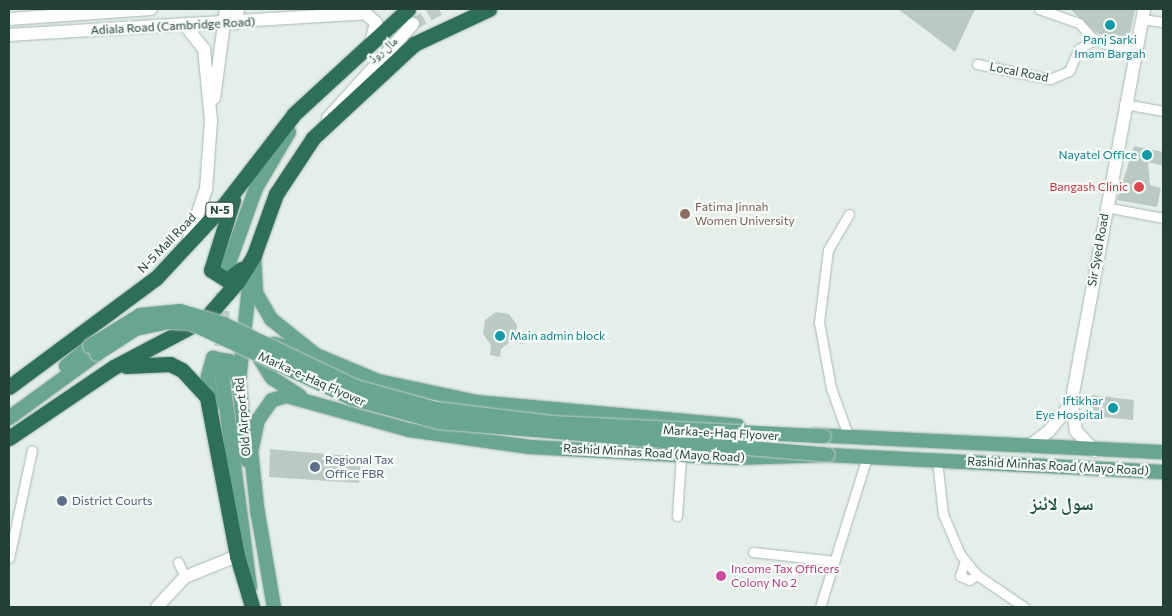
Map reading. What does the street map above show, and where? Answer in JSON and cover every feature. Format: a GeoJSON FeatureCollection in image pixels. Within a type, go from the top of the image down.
{"type":"FeatureCollection","features":[{"type":"Feature","properties":{"kind":"highway","name":"N-5 Mall Road"},"geometry":{"type":"LineString","coordinates":[[9,387],[127,302],[183,250],[238,187],[261,151],[311,98],[372,39],[408,9]]}},
{"type":"Feature","properties":{"kind":"highway","name":"مال روڈ"},"geometry":{"type":"LineString","coordinates":[[254,255],[276,194],[313,138],[414,44],[489,9]]}},
{"type":"Feature","properties":{"kind":"highway"},"geometry":{"type":"LineString","coordinates":[[238,187],[211,270],[221,279],[232,279],[254,255]]}},
{"type":"Feature","properties":{"kind":"highway"},"geometry":{"type":"LineString","coordinates":[[9,438],[114,367],[205,319],[220,305],[254,255]]}},
{"type":"Feature","properties":{"kind":"highway"},"geometry":{"type":"LineString","coordinates":[[114,367],[170,364],[196,383],[213,411],[237,556],[252,607]]}},
{"type":"Feature","properties":{"kind":"main road","name":"Adiala Road (Cambridge Road)"},"geometry":{"type":"LineString","coordinates":[[9,19],[88,10],[151,9]]}},
{"type":"Feature","properties":{"kind":"main road"},"geometry":{"type":"LineString","coordinates":[[226,9],[230,23]]}},
{"type":"Feature","properties":{"kind":"main road"},"geometry":{"type":"LineString","coordinates":[[183,250],[206,189],[211,121],[230,23],[238,9]]}},
{"type":"Feature","properties":{"kind":"main road","name":"Adiala Road (Cambridge Road)"},"geometry":{"type":"LineString","coordinates":[[9,35],[230,23],[365,13],[376,23],[372,39]]}},
{"type":"Feature","properties":{"kind":"main road","name":"Sir Syed Road"},"geometry":{"type":"LineString","coordinates":[[1095,451],[1076,431],[1071,404],[1124,104],[1143,14]]}},
{"type":"Feature","properties":{"kind":"main road"},"geometry":{"type":"LineString","coordinates":[[313,138],[345,95],[413,24]]}},
{"type":"Feature","properties":{"kind":"main road"},"geometry":{"type":"LineString","coordinates":[[185,25],[204,49],[211,121]]}},
{"type":"Feature","properties":{"kind":"main road"},"geometry":{"type":"LineString","coordinates":[[226,274],[256,188],[311,98]]}},
{"type":"Feature","properties":{"kind":"main road","name":"Rashid Minhas Road (Mayo Road)"},"geometry":{"type":"LineString","coordinates":[[254,255],[253,277],[262,307],[280,328],[316,355],[378,381],[430,395],[849,438],[880,438],[1095,451],[1163,452]]}},
{"type":"Feature","properties":{"kind":"main road","name":"Old Airport Rd"},"geometry":{"type":"LineString","coordinates":[[254,255],[239,381],[243,444],[274,607]]}},
{"type":"Feature","properties":{"kind":"main road","name":"Marka-e-Haq Flyover"},"geometry":{"type":"LineString","coordinates":[[9,418],[140,315],[180,311],[224,324],[356,387],[436,410],[554,423],[824,436]]}},
{"type":"Feature","properties":{"kind":"main road","name":"Marka-e-Haq Flyover"},"geometry":{"type":"LineString","coordinates":[[9,407],[94,350],[136,329],[170,322],[190,323],[344,395],[439,422],[828,455]]}},
{"type":"Feature","properties":{"kind":"main road"},"geometry":{"type":"LineString","coordinates":[[303,397],[262,368],[262,350],[274,344],[316,355]]}},
{"type":"Feature","properties":{"kind":"main road"},"geometry":{"type":"LineString","coordinates":[[213,411],[208,376],[213,358],[229,361],[239,381]]}},
{"type":"Feature","properties":{"kind":"main road"},"geometry":{"type":"LineString","coordinates":[[221,367],[252,607]]}},
{"type":"Feature","properties":{"kind":"main road","name":"Rashid Minhas Road (Mayo Road)"},"geometry":{"type":"LineString","coordinates":[[258,516],[251,452],[258,420],[272,400],[303,397],[441,436],[530,447],[681,456],[784,459],[828,455],[1163,472]]}},
{"type":"Feature","properties":{"kind":"main road","name":"Sir Syed Road"},"geometry":{"type":"LineString","coordinates":[[1028,447],[1050,431],[1071,404]]}},
{"type":"Feature","properties":{"kind":"main road"},"geometry":{"type":"LineString","coordinates":[[157,607],[185,577],[237,556]]}},
{"type":"Feature","properties":{"kind":"street"},"geometry":{"type":"LineString","coordinates":[[1039,9],[1079,23],[1095,40],[1135,52]]}},
{"type":"Feature","properties":{"kind":"street"},"geometry":{"type":"LineString","coordinates":[[1143,14],[1163,22]]}},
{"type":"Feature","properties":{"kind":"street","name":"Local Road"},"geometry":{"type":"LineString","coordinates":[[977,64],[1050,79],[1061,77],[1069,71],[1079,49],[1095,40]]}},
{"type":"Feature","properties":{"kind":"street"},"geometry":{"type":"LineString","coordinates":[[1124,104],[1163,111]]}},
{"type":"Feature","properties":{"kind":"street"},"geometry":{"type":"LineString","coordinates":[[1105,207],[1163,218]]}},
{"type":"Feature","properties":{"kind":"street"},"geometry":{"type":"LineString","coordinates":[[848,214],[828,250],[819,322],[831,388],[849,438]]}},
{"type":"Feature","properties":{"kind":"street"},"geometry":{"type":"LineString","coordinates":[[9,558],[32,450]]}},
{"type":"Feature","properties":{"kind":"street"},"geometry":{"type":"LineString","coordinates":[[677,516],[681,456]]}},
{"type":"Feature","properties":{"kind":"street"},"geometry":{"type":"LineString","coordinates":[[820,607],[867,457]]}},
{"type":"Feature","properties":{"kind":"street"},"geometry":{"type":"LineString","coordinates":[[937,460],[944,514],[965,561],[977,575],[1024,607]]}},
{"type":"Feature","properties":{"kind":"street"},"geometry":{"type":"LineString","coordinates":[[753,552],[835,561]]}},
{"type":"Feature","properties":{"kind":"street"},"geometry":{"type":"LineString","coordinates":[[965,561],[960,576],[969,580],[977,575]]}},
{"type":"Feature","properties":{"kind":"street"},"geometry":{"type":"LineString","coordinates":[[178,562],[185,577]]}},
{"type":"Feature","properties":{"kind":"building"},"geometry":{"type":"Polygon","coordinates":[[[898,9],[975,9],[955,52],[898,9]]]}},
{"type":"Feature","properties":{"kind":"building","name":"Panj Sarki Imam Bargah"},"geometry":{"type":"Polygon","coordinates":[[[1070,9],[1135,9],[1128,44],[1095,32],[1070,9]]]}},
{"type":"Feature","properties":{"kind":"building","name":"Bangash Clinic"},"geometry":{"type":"Polygon","coordinates":[[[1134,146],[1163,152],[1163,166],[1148,162],[1150,185],[1161,188],[1157,207],[1117,200],[1134,146]]]}},
{"type":"Feature","properties":{"kind":"building","name":"Main admin block"},"geometry":{"type":"Polygon","coordinates":[[[496,312],[509,314],[517,325],[515,338],[501,349],[500,357],[490,355],[491,345],[483,334],[485,320],[496,312]]]}},
{"type":"Feature","properties":{"kind":"building","name":"Iftikhar Eye Hospital"},"geometry":{"type":"Polygon","coordinates":[[[1092,395],[1134,400],[1133,420],[1092,416],[1092,395]]]}},
{"type":"Feature","properties":{"kind":"building","name":"Regional Tax Office FBR"},"geometry":{"type":"Polygon","coordinates":[[[270,449],[361,457],[359,483],[269,477],[270,449]]]}},
{"type":"Feature","properties":{"kind":"tunnel"},"geometry":{"type":"LineString","coordinates":[[413,24],[440,9]]}},
{"type":"Feature","properties":{"kind":"tunnel"},"geometry":{"type":"LineString","coordinates":[[221,367],[223,293]]}},
{"type":"Feature","properties":{"kind":"place","name":"Panj Sarki Imam Bargah"},"geometry":{"type":"Point","coordinates":[1110,25]}},
{"type":"Feature","properties":{"kind":"place","name":"Nayatel Office"},"geometry":{"type":"Point","coordinates":[1147,155]}},
{"type":"Feature","properties":{"kind":"place","name":"Bangash Clinic"},"geometry":{"type":"Point","coordinates":[1139,187]}},
{"type":"Feature","properties":{"kind":"place","name":"Fatima Jinnah Women University"},"geometry":{"type":"Point","coordinates":[685,214]}},
{"type":"Feature","properties":{"kind":"place","name":"Main admin block"},"geometry":{"type":"Point","coordinates":[500,336]}},
{"type":"Feature","properties":{"kind":"place","name":"Iftikhar Eye Hospital"},"geometry":{"type":"Point","coordinates":[1113,408]}},
{"type":"Feature","properties":{"kind":"place","name":"Regional Tax Office FBR"},"geometry":{"type":"Point","coordinates":[315,467]}},
{"type":"Feature","properties":{"kind":"place","name":"District Courts"},"geometry":{"type":"Point","coordinates":[62,501]}},
{"type":"Feature","properties":{"kind":"place","name":"Income Tax Officers Colony No 2"},"geometry":{"type":"Point","coordinates":[721,576]}},
{"type":"Feature","properties":{"kind":"district","name":"سول لائنز"},"geometry":{"type":"Point","coordinates":[1062,503]}}]}
